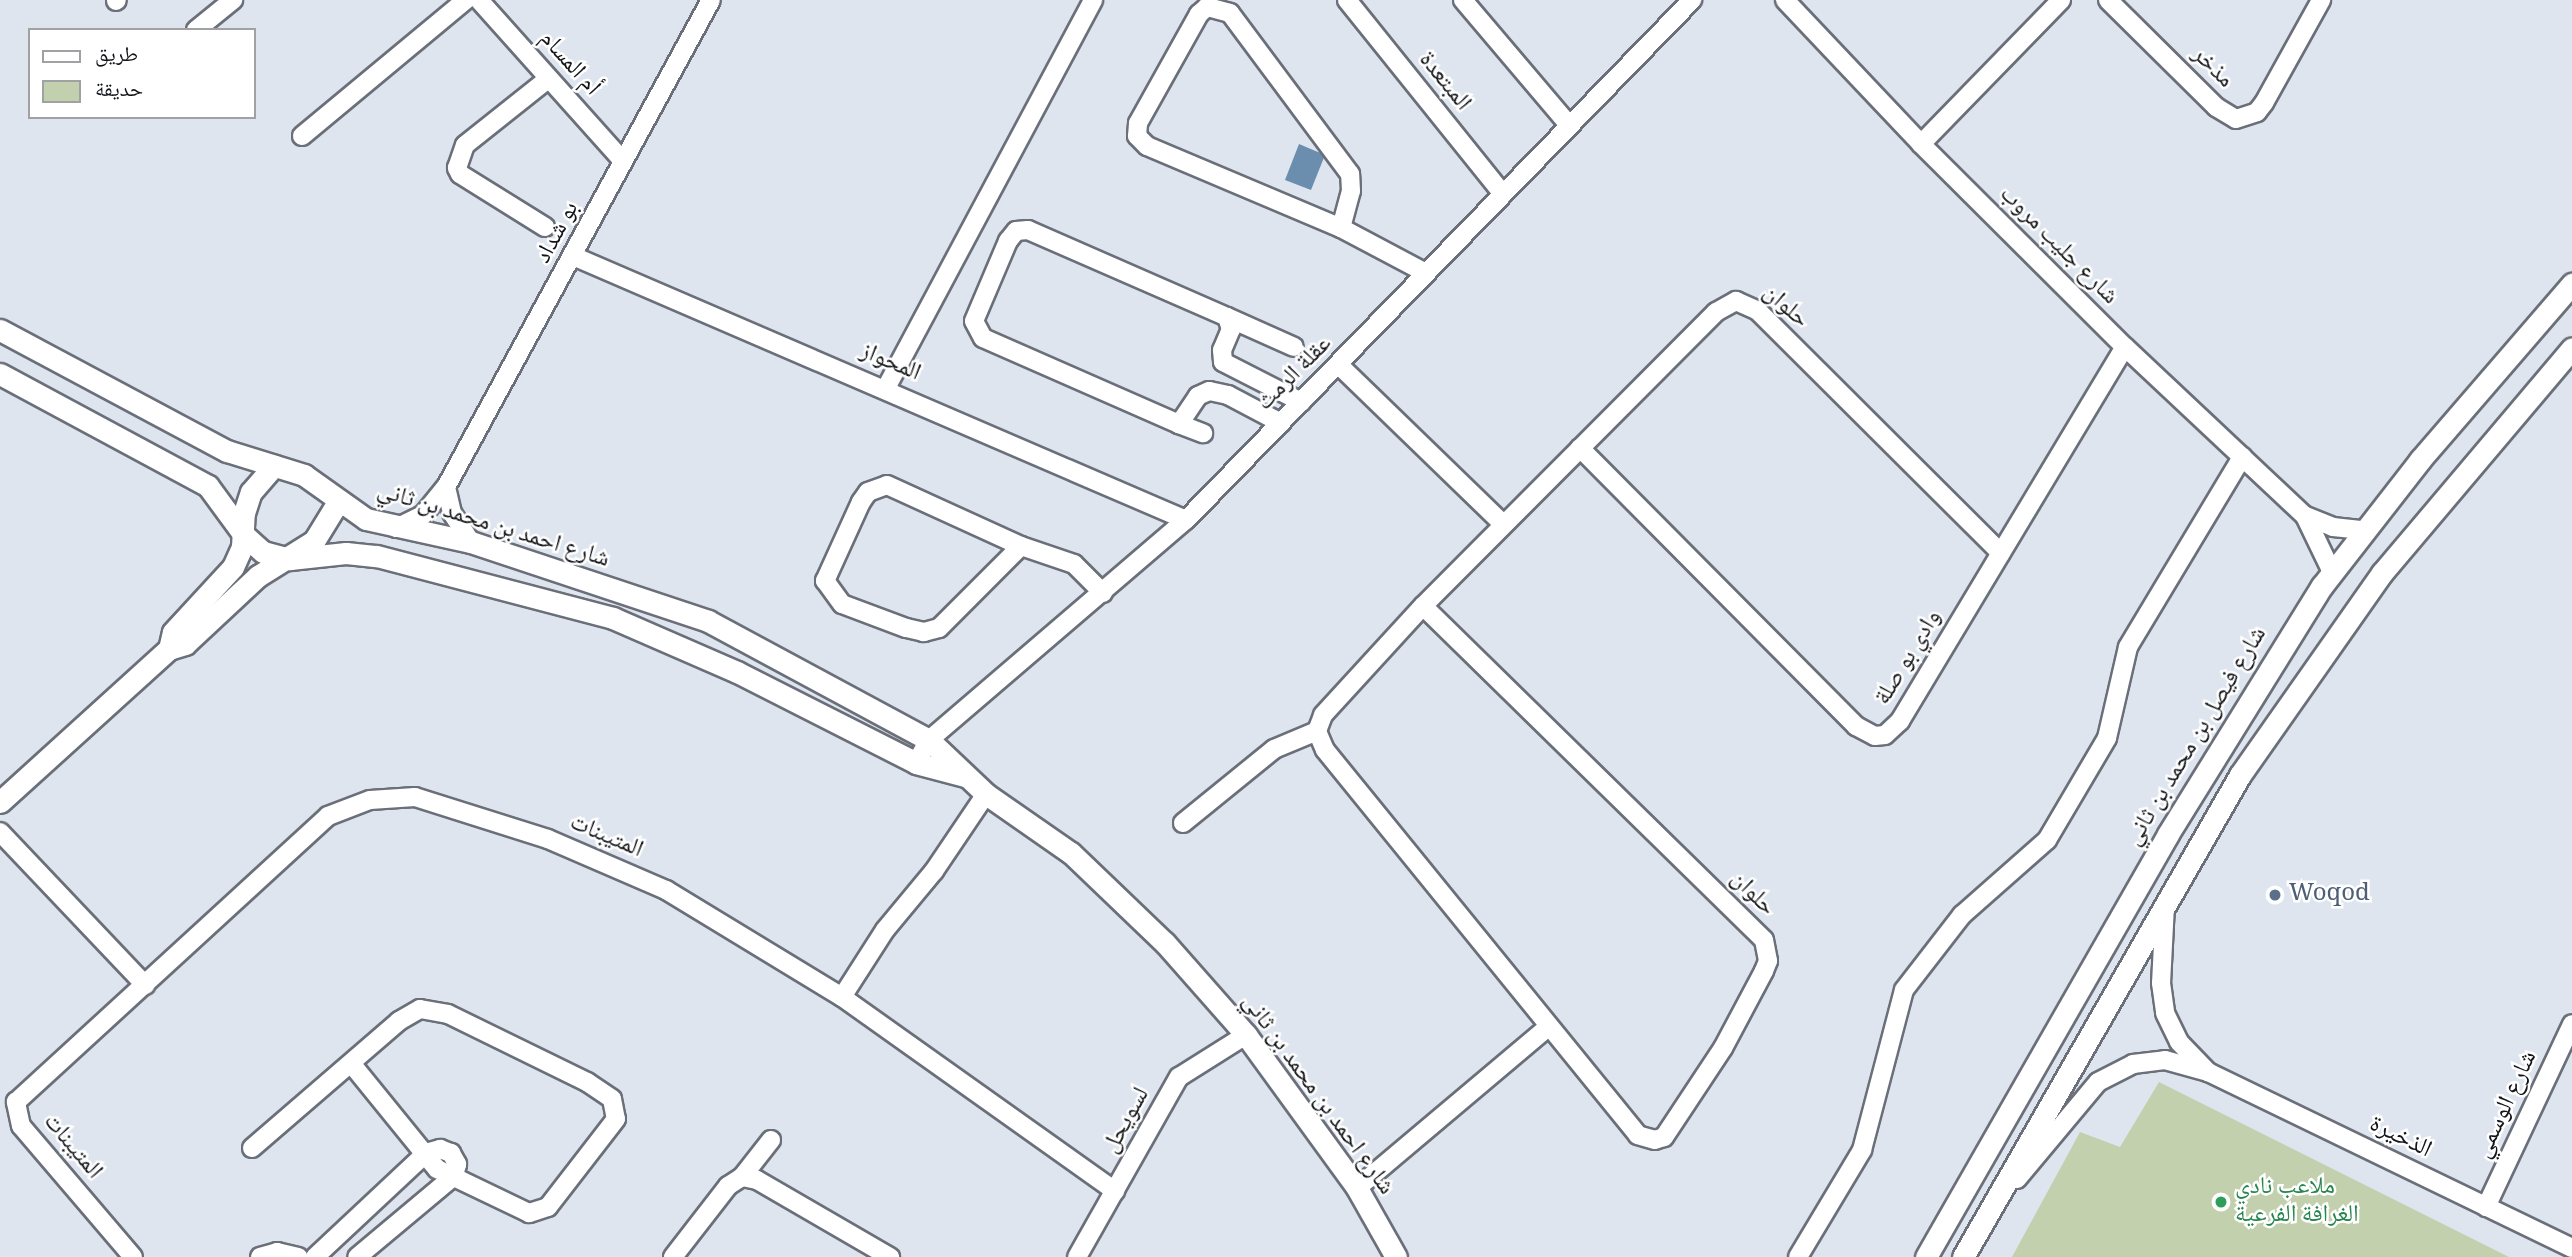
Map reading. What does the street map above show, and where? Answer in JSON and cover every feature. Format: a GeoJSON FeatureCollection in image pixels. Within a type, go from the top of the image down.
{"type":"FeatureCollection","features":[{"type":"Feature","properties":{"kind":"street"},"geometry":{"type":"LineString","coordinates":[[198,28],[233,0]]}},
{"type":"Feature","properties":{"kind":"street"},"geometry":{"type":"LineString","coordinates":[[302,136],[466,0]]}},
{"type":"Feature","properties":{"kind":"street","name":"أم المسام"},"geometry":{"type":"LineString","coordinates":[[479,0],[623,160]]}},
{"type":"Feature","properties":{"kind":"street","name":"بو شداد"},"geometry":{"type":"LineString","coordinates":[[396,528],[423,515],[446,487],[711,0]]}},
{"type":"Feature","properties":{"kind":"street"},"geometry":{"type":"LineString","coordinates":[[886,388],[1093,0]]}},
{"type":"Feature","properties":{"kind":"street","name":"المبتعدة"},"geometry":{"type":"LineString","coordinates":[[1347,0],[1503,194]]}},
{"type":"Feature","properties":{"kind":"street"},"geometry":{"type":"LineString","coordinates":[[1463,0],[1570,126]]}},
{"type":"Feature","properties":{"kind":"street","name":"عقلة الرمث"},"geometry":{"type":"LineString","coordinates":[[916,763],[929,740],[1186,520],[1301,402],[1340,366],[1426,273],[1692,0]]}},
{"type":"Feature","properties":{"kind":"street","name":"شارع جليب مروب"},"geometry":{"type":"LineString","coordinates":[[1785,0],[1921,144],[2124,347],[2305,516],[2322,543],[2332,572]]}},
{"type":"Feature","properties":{"kind":"street"},"geometry":{"type":"LineString","coordinates":[[1921,144],[2061,0]]}},
{"type":"Feature","properties":{"kind":"street","name":"مذخر"},"geometry":{"type":"LineString","coordinates":[[2108,0],[2216,107],[2236,119],[2257,112],[2264,103],[2322,0]]}},
{"type":"Feature","properties":{"kind":"street"},"geometry":{"type":"LineString","coordinates":[[1341,228],[1351,191],[1350,174],[1230,13],[1207,7],[1199,14],[1138,122],[1137,136],[1147,146],[1341,228],[1426,273]]}},
{"type":"Feature","properties":{"kind":"street"},"geometry":{"type":"LineString","coordinates":[[545,227],[460,174],[457,168],[466,145],[548,79]]}},
{"type":"Feature","properties":{"kind":"street"},"geometry":{"type":"LineString","coordinates":[[1203,433],[983,338],[976,331],[974,321],[1008,241],[1016,231],[1028,230],[1294,347]]}},
{"type":"Feature","properties":{"kind":"street","name":"المحواز"},"geometry":{"type":"LineString","coordinates":[[573,256],[886,388],[1186,520]]}},
{"type":"Feature","properties":{"kind":"street","name":"شارع فيصل بن محمد بن ثاني"},"geometry":{"type":"LineString","coordinates":[[1926,1257],[2211,762],[2332,572],[2363,530],[2572,284]]}},
{"type":"Feature","properties":{"kind":"street","name":"حلوان"},"geometry":{"type":"LineString","coordinates":[[1423,606],[1730,906],[1768,950],[1764,971],[1723,1048],[1664,1137],[1646,1139],[1638,1135],[1548,1027],[1335,763],[1317,732],[1335,698],[1423,606],[1503,524],[1725,304],[1748,303],[2001,553]]}},
{"type":"Feature","properties":{"kind":"street"},"geometry":{"type":"LineString","coordinates":[[1227,317],[1231,329],[1222,350],[1223,362],[1301,402]]}},
{"type":"Feature","properties":{"kind":"street","name":"شارع احمد بن محمد بن ثاني"},"geometry":{"type":"LineString","coordinates":[[0,330],[227,451],[304,475],[338,502],[366,519],[396,528],[471,542],[708,621],[929,740],[986,794],[1071,853],[1138,914],[1247,1035],[1356,1188],[1396,1257]]}},
{"type":"Feature","properties":{"kind":"street","name":"وادي بو صلة"},"geometry":{"type":"LineString","coordinates":[[1580,448],[1856,726],[1875,736],[1894,730],[1900,721],[2124,347]]}},
{"type":"Feature","properties":{"kind":"street"},"geometry":{"type":"LineString","coordinates":[[1963,1257],[2240,775],[2341,627],[2572,348]]}},
{"type":"Feature","properties":{"kind":"street"},"geometry":{"type":"LineString","coordinates":[[1340,366],[1503,524]]}},
{"type":"Feature","properties":{"kind":"street","name":"شارع احمد بن محمد بن ثاني"},"geometry":{"type":"LineString","coordinates":[[0,374],[208,486],[244,535],[263,552],[290,559],[346,553],[377,556],[613,618],[737,672],[916,763],[967,776]]}},
{"type":"Feature","properties":{"kind":"street"},"geometry":{"type":"LineString","coordinates":[[1179,424],[1198,396],[1209,391],[1228,395],[1281,423]]}},
{"type":"Feature","properties":{"kind":"street"},"geometry":{"type":"LineString","coordinates":[[1798,1257],[1862,1150],[1904,990],[1962,915],[2047,840],[2107,738],[2128,647],[2242,457]]}},
{"type":"Feature","properties":{"kind":"street"},"geometry":{"type":"LineString","coordinates":[[169,649],[173,632],[233,567],[244,535],[244,513],[251,492],[274,466]]}},
{"type":"Feature","properties":{"kind":"street"},"geometry":{"type":"LineString","coordinates":[[1021,546],[952,618],[924,632],[842,604],[825,581],[861,502],[868,492],[887,485],[1021,546],[1074,564],[1103,593]]}},
{"type":"Feature","properties":{"kind":"street"},"geometry":{"type":"LineString","coordinates":[[446,487],[452,513],[471,542]]}},
{"type":"Feature","properties":{"kind":"street"},"geometry":{"type":"LineString","coordinates":[[0,802],[169,649],[185,644],[258,576],[290,559],[314,541],[338,502]]}},
{"type":"Feature","properties":{"kind":"street","name":"شارع جليب مروب"},"geometry":{"type":"LineString","coordinates":[[2305,516],[2333,527],[2363,530]]}},
{"type":"Feature","properties":{"kind":"street"},"geometry":{"type":"LineString","coordinates":[[1183,823],[1274,749],[1317,732]]}},
{"type":"Feature","properties":{"kind":"street"},"geometry":{"type":"LineString","coordinates":[[842,997],[885,930],[934,871],[986,794]]}},
{"type":"Feature","properties":{"kind":"street","name":"المتيبنات"},"geometry":{"type":"LineString","coordinates":[[133,1257],[21,1126],[15,1111],[22,1092],[145,985],[328,816],[370,800],[415,797],[535,834],[625,870],[706,912],[842,997],[1115,1191]]}},
{"type":"Feature","properties":{"kind":"street"},"geometry":{"type":"LineString","coordinates":[[0,832],[145,985]]}},
{"type":"Feature","properties":{"kind":"street","name":"الذخيرة"},"geometry":{"type":"LineString","coordinates":[[2165,904],[2161,983],[2165,1013],[2179,1042],[2208,1072]]}},
{"type":"Feature","properties":{"kind":"street"},"geometry":{"type":"LineString","coordinates":[[252,1148],[410,1012],[431,1009],[587,1082],[616,1107],[610,1132],[548,1206],[537,1212],[528,1213],[454,1176]]}},
{"type":"Feature","properties":{"kind":"street","name":"شارع الوسمي"},"geometry":{"type":"LineString","coordinates":[[2486,1208],[2572,1024]]}},
{"type":"Feature","properties":{"kind":"street"},"geometry":{"type":"LineString","coordinates":[[1356,1188],[1548,1027]]}},
{"type":"Feature","properties":{"kind":"street","name":"لسويحل"},"geometry":{"type":"LineString","coordinates":[[1077,1257],[1179,1077],[1247,1035]]}},
{"type":"Feature","properties":{"kind":"street","name":"الذخيرة"},"geometry":{"type":"LineString","coordinates":[[1982,1224],[2065,1115],[2098,1082],[2133,1064],[2165,1060],[2208,1072],[2572,1248]]}},
{"type":"Feature","properties":{"kind":"street"},"geometry":{"type":"LineString","coordinates":[[351,1063],[426,1153]]}},
{"type":"Feature","properties":{"kind":"street"},"geometry":{"type":"LineString","coordinates":[[673,1257],[728,1186],[742,1177],[771,1140]]}},
{"type":"Feature","properties":{"kind":"street"},"geometry":{"type":"LineString","coordinates":[[315,1257],[426,1153],[440,1149],[451,1153],[457,1164],[454,1176],[357,1257]]}},
{"type":"Feature","properties":{"kind":"street"},"geometry":{"type":"LineString","coordinates":[[742,1177],[757,1180],[890,1257]]}},
{"type":"Feature","properties":{"kind":"street"},"geometry":{"type":"LineString","coordinates":[[260,1257],[277,1252],[298,1257]]}},
{"type":"Feature","properties":{"kind":"green space","name":"ملاعب نادي الغرافة الفرعية"},"geometry":{"type":"Polygon","coordinates":[[[2159,1082],[2509,1257],[2012,1257],[2080,1132],[2120,1147],[2159,1082]]]}},
{"type":"Feature","properties":{"kind":"water"},"geometry":{"type":"Polygon","coordinates":[[[1299,144],[1325,155],[1311,190],[1285,180],[1299,144]]]}},
{"type":"Feature","properties":{"kind":"place","name":"Woqod"},"geometry":{"type":"Point","coordinates":[2275,895]}},
{"type":"Feature","properties":{"kind":"place","name":"ملاعب نادي الغرافة الفرعية"},"geometry":{"type":"Point","coordinates":[2221,1202]}}]}
